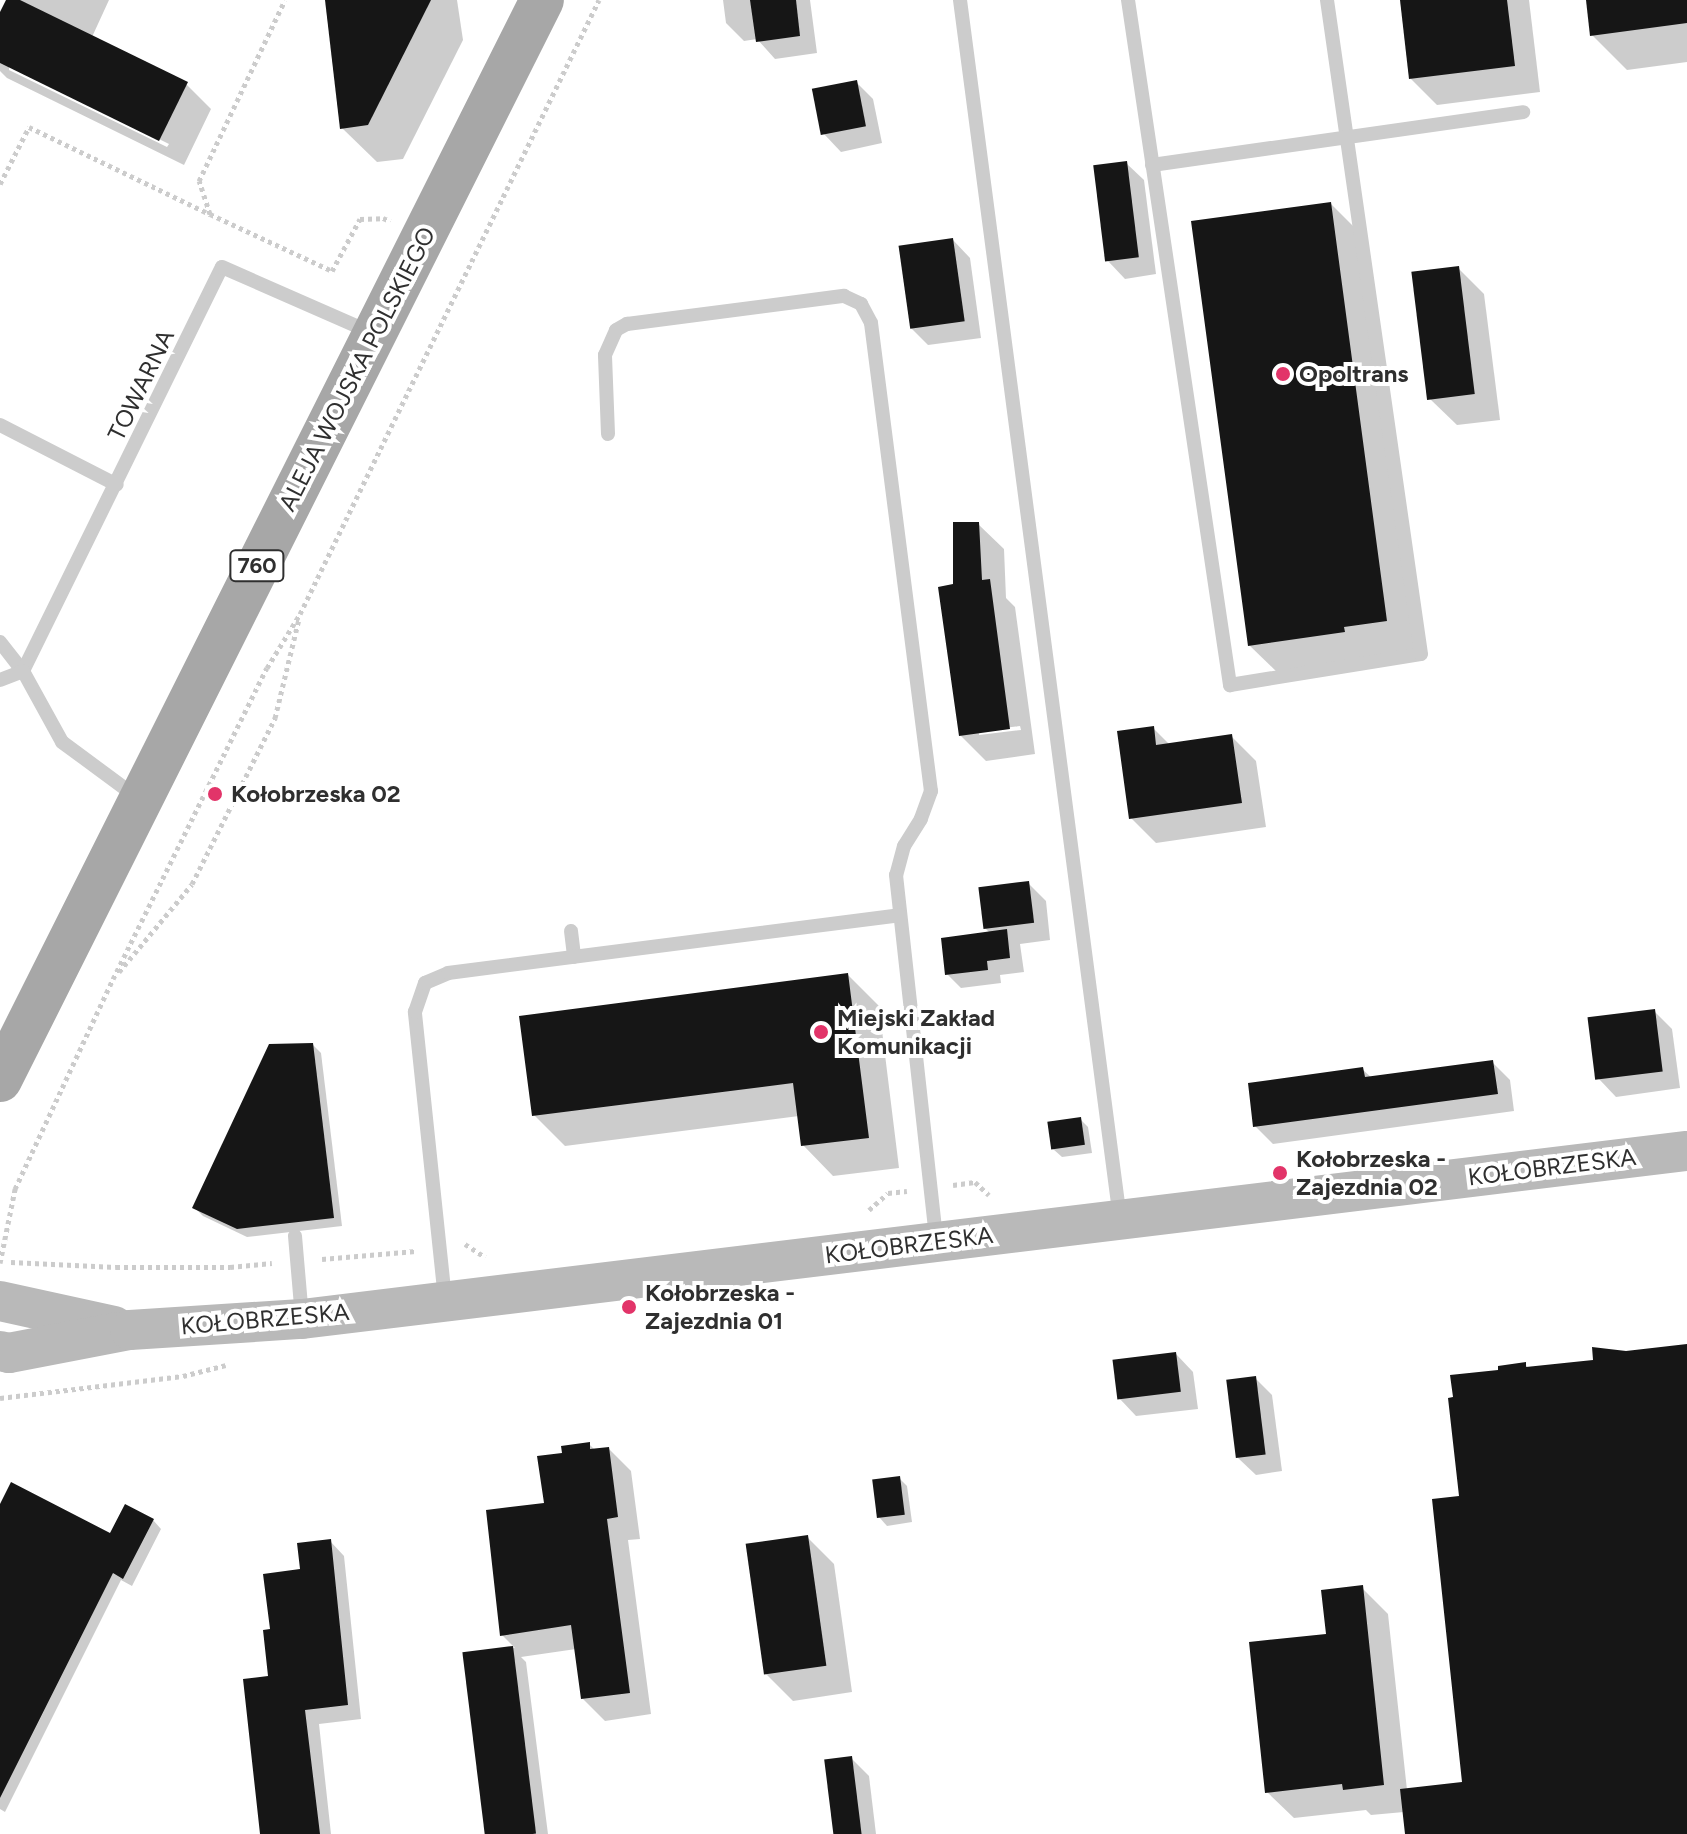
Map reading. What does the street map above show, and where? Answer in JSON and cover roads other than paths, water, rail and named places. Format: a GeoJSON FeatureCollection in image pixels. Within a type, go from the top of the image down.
{"type":"FeatureCollection","features":[{"type":"Feature","properties":{"kind":"main road","name":"ALEJA WOJSKA POLSKIEGO"},"geometry":{"type":"LineString","coordinates":[[0,1080],[542,0]]}},
{"type":"Feature","properties":{"kind":"street","name":"KOŁOBRZESKA"},"geometry":{"type":"LineString","coordinates":[[0,1351],[9,1353],[130,1330],[302,1319],[1687,1151]]}},
{"type":"Feature","properties":{"kind":"street","name":"KOŁOBRZESKA"},"geometry":{"type":"LineString","coordinates":[[0,1301],[130,1330]]}},
{"type":"Feature","properties":{"kind":"lane"},"geometry":{"type":"LineString","coordinates":[[960,0],[1120,1219]]}},
{"type":"Feature","properties":{"kind":"lane"},"geometry":{"type":"LineString","coordinates":[[1128,0],[1230,685],[1421,654],[1327,0]]}},
{"type":"Feature","properties":{"kind":"lane"},"geometry":{"type":"LineString","coordinates":[[1152,165],[1523,112]]}},
{"type":"Feature","properties":{"kind":"lane","name":"TOWARNA"},"geometry":{"type":"LineString","coordinates":[[23,671],[222,267],[375,334]]}},
{"type":"Feature","properties":{"kind":"lane"},"geometry":{"type":"LineString","coordinates":[[608,434],[605,355],[616,330],[627,324],[844,296],[861,304],[871,323],[931,791],[921,819],[904,846],[896,875],[936,1241]]}},
{"type":"Feature","properties":{"kind":"lane"},"geometry":{"type":"LineString","coordinates":[[0,425],[117,485]]}},
{"type":"Feature","properties":{"kind":"lane"},"geometry":{"type":"LineString","coordinates":[[0,642],[23,671],[62,742],[139,798]]}},
{"type":"Feature","properties":{"kind":"lane"},"geometry":{"type":"LineString","coordinates":[[0,680],[23,671]]}},
{"type":"Feature","properties":{"kind":"lane"},"geometry":{"type":"LineString","coordinates":[[446,1301],[415,1012],[425,983],[448,973],[899,915]]}},
{"type":"Feature","properties":{"kind":"lane"},"geometry":{"type":"LineString","coordinates":[[571,931],[574,957]]}},
{"type":"Feature","properties":{"kind":"lane"},"geometry":{"type":"LineString","coordinates":[[295,1236],[302,1319]]}},
{"type":"Feature","properties":{"kind":"place","name":"Opoltrans"},"geometry":{"type":"Point","coordinates":[1283,374]}},
{"type":"Feature","properties":{"kind":"place","name":"Kołobrzeska 02"},"geometry":{"type":"Point","coordinates":[215,794]}},
{"type":"Feature","properties":{"kind":"place","name":"Miejski Zakład Komunikacji"},"geometry":{"type":"Point","coordinates":[821,1032]}},
{"type":"Feature","properties":{"kind":"place","name":"Kołobrzeska - Zajezdnia 02"},"geometry":{"type":"Point","coordinates":[1280,1173]}},
{"type":"Feature","properties":{"kind":"place","name":"Kołobrzeska - Zajezdnia 01"},"geometry":{"type":"Point","coordinates":[629,1307]}}]}
